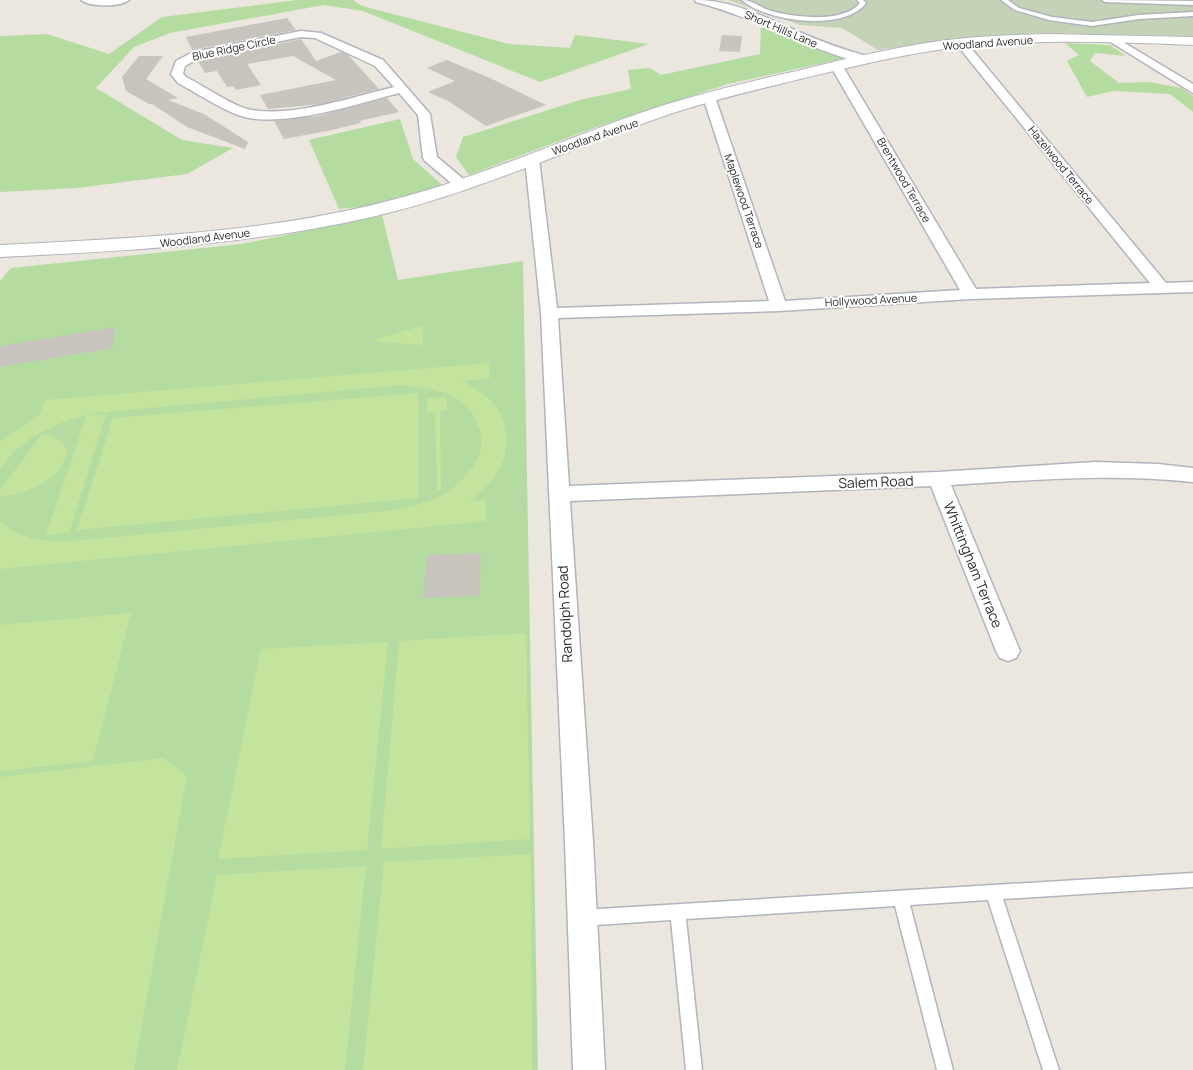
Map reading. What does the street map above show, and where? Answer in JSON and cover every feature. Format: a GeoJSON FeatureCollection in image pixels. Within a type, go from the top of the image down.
{"type":"FeatureCollection","features":[{"type":"Feature","properties":{"kind":"street"},"geometry":{"type":"LineString","coordinates":[[86,0],[104,2],[124,0]]}},
{"type":"Feature","properties":{"kind":"street","name":"Short Hills Lane"},"geometry":{"type":"LineString","coordinates":[[700,0],[742,12],[833,51],[862,59]]}},
{"type":"Feature","properties":{"kind":"street","name":"Blue Ridge Circle"},"geometry":{"type":"LineString","coordinates":[[402,90],[297,112],[279,115],[252,115],[242,112],[182,80],[177,74],[180,64],[197,54],[301,34],[317,35],[379,64],[424,114],[430,158],[462,184]]}},
{"type":"Feature","properties":{"kind":"street"},"geometry":{"type":"LineString","coordinates":[[1113,38],[1193,89]]}},
{"type":"Feature","properties":{"kind":"street","name":"Woodland Avenue"},"geometry":{"type":"LineString","coordinates":[[0,251],[146,244],[202,239],[263,231],[373,210],[462,184],[709,97],[862,59],[961,43],[1003,40],[1113,38],[1193,41]]}},
{"type":"Feature","properties":{"kind":"street","name":"Hazelwood Terrace"},"geometry":{"type":"LineString","coordinates":[[961,43],[1162,288]]}},
{"type":"Feature","properties":{"kind":"street","name":"Brentwood Terrace"},"geometry":{"type":"LineString","coordinates":[[836,65],[971,294]]}},
{"type":"Feature","properties":{"kind":"street","name":"Maplewood Terrace"},"geometry":{"type":"LineString","coordinates":[[709,97],[780,306]]}},
{"type":"Feature","properties":{"kind":"street","name":"Randolph Road"},"geometry":{"type":"LineString","coordinates":[[532,159],[549,313],[590,1070]]}},
{"type":"Feature","properties":{"kind":"street","name":"Hollywood Avenue"},"geometry":{"type":"LineString","coordinates":[[549,313],[780,306],[971,294],[1193,287]]}},
{"type":"Feature","properties":{"kind":"street","name":"Salem Road"},"geometry":{"type":"LineString","coordinates":[[558,494],[938,479],[1095,469],[1158,471],[1193,475]]}},
{"type":"Feature","properties":{"kind":"street","name":"Whittingham Terrace"},"geometry":{"type":"LineString","coordinates":[[938,479],[1008,651]]}},
{"type":"Feature","properties":{"kind":"lane"},"geometry":{"type":"LineString","coordinates":[[745,0],[751,6],[797,18],[823,19],[852,13],[864,4],[860,0]]}},
{"type":"Feature","properties":{"kind":"lane"},"geometry":{"type":"LineString","coordinates":[[1004,0],[1016,9],[1051,19],[1092,24],[1193,14]]}},
{"type":"Feature","properties":{"kind":"lane"},"geometry":{"type":"LineString","coordinates":[[1105,0],[1193,3]]}},
{"type":"Feature","properties":{"kind":"lane"},"geometry":{"type":"LineString","coordinates":[[582,918],[1193,880]]}},
{"type":"Feature","properties":{"kind":"lane"},"geometry":{"type":"LineString","coordinates":[[992,893],[1051,1070]]}},
{"type":"Feature","properties":{"kind":"lane"},"geometry":{"type":"LineString","coordinates":[[901,898],[945,1070]]}},
{"type":"Feature","properties":{"kind":"lane"},"geometry":{"type":"LineString","coordinates":[[678,912],[694,1070]]}},
{"type":"Feature","properties":{"kind":"green space"},"geometry":{"type":"Polygon","coordinates":[[[297,0],[353,0],[362,6],[509,44],[570,48],[575,35],[649,44],[540,82],[363,11],[324,5],[170,33],[134,47],[96,88],[182,140],[233,148],[187,174],[77,188],[0,192],[0,36],[47,34],[109,54],[162,17],[297,0]]]}},
{"type":"Feature","properties":{"kind":"green space"},"geometry":{"type":"Polygon","coordinates":[[[728,0],[1193,0],[1193,36],[1042,33],[952,39],[878,50],[842,28],[800,25],[728,0]]]}},
{"type":"Feature","properties":{"kind":"green space"},"geometry":{"type":"Polygon","coordinates":[[[761,25],[846,58],[728,84],[599,126],[469,175],[456,157],[463,137],[580,100],[631,89],[628,70],[650,68],[661,75],[760,54],[761,25]]]}},
{"type":"Feature","properties":{"kind":"green space"},"geometry":{"type":"Polygon","coordinates":[[[1065,43],[1110,45],[1126,56],[1095,53],[1090,61],[1119,83],[1149,82],[1181,88],[1193,96],[1193,112],[1170,94],[1114,91],[1087,97],[1067,61],[1079,55],[1065,43]]]}},
{"type":"Feature","properties":{"kind":"green space"},"geometry":{"type":"Polygon","coordinates":[[[400,119],[413,159],[442,185],[370,206],[339,209],[309,140],[400,119]]]}},
{"type":"Feature","properties":{"kind":"green space"},"geometry":{"type":"Polygon","coordinates":[[[382,215],[398,280],[523,261],[538,1070],[0,1070],[0,281],[11,268],[242,244],[382,215]]]}},
{"type":"Feature","properties":{"kind":"green space"},"geometry":{"type":"Polygon","coordinates":[[[421,326],[424,332],[422,345],[371,341],[421,326]]]}},
{"type":"Feature","properties":{"kind":"green space"},"geometry":{"type":"Polygon","coordinates":[[[489,363],[490,378],[463,381],[491,400],[499,411],[505,427],[506,445],[503,462],[493,478],[471,501],[486,500],[486,521],[0,569],[0,521],[13,531],[29,537],[62,542],[396,510],[433,499],[453,488],[474,466],[480,451],[480,431],[477,422],[464,405],[456,399],[435,390],[401,385],[94,413],[41,432],[17,449],[0,470],[0,441],[39,416],[45,400],[489,363]]]}},
{"type":"Feature","properties":{"kind":"green space"},"geometry":{"type":"Polygon","coordinates":[[[418,393],[418,498],[77,530],[113,418],[418,393]]]}},
{"type":"Feature","properties":{"kind":"green space"},"geometry":{"type":"Polygon","coordinates":[[[446,397],[447,410],[440,411],[441,490],[437,490],[435,412],[427,412],[427,399],[446,397]]]}},
{"type":"Feature","properties":{"kind":"green space"},"geometry":{"type":"Polygon","coordinates":[[[106,414],[69,533],[46,535],[86,416],[106,414]]]}},
{"type":"Feature","properties":{"kind":"green space"},"geometry":{"type":"Polygon","coordinates":[[[42,434],[57,439],[68,451],[58,470],[51,478],[32,489],[0,496],[0,490],[42,434]]]}},
{"type":"Feature","properties":{"kind":"green space"},"geometry":{"type":"Polygon","coordinates":[[[131,613],[93,761],[0,771],[0,625],[131,613]]]}},
{"type":"Feature","properties":{"kind":"green space"},"geometry":{"type":"Polygon","coordinates":[[[526,633],[530,839],[381,849],[399,641],[526,633]]]}},
{"type":"Feature","properties":{"kind":"green space"},"geometry":{"type":"Polygon","coordinates":[[[388,642],[367,850],[218,859],[261,649],[388,642]]]}},
{"type":"Feature","properties":{"kind":"green space"},"geometry":{"type":"Polygon","coordinates":[[[164,758],[187,776],[134,1070],[0,1070],[0,777],[164,758]]]}},
{"type":"Feature","properties":{"kind":"green space"},"geometry":{"type":"Polygon","coordinates":[[[531,854],[532,1070],[363,1070],[384,862],[531,854]]]}},
{"type":"Feature","properties":{"kind":"green space"},"geometry":{"type":"Polygon","coordinates":[[[366,866],[345,1070],[177,1070],[217,875],[366,866]]]}},
{"type":"Feature","properties":{"kind":"building"},"geometry":{"type":"Polygon","coordinates":[[[287,18],[296,30],[192,50],[186,37],[287,18]]]}},
{"type":"Feature","properties":{"kind":"building"},"geometry":{"type":"Polygon","coordinates":[[[722,35],[742,36],[740,52],[719,51],[722,35]]]}},
{"type":"Feature","properties":{"kind":"building"},"geometry":{"type":"Polygon","coordinates":[[[301,39],[316,61],[341,52],[348,55],[379,89],[320,104],[268,109],[260,95],[336,80],[293,56],[247,64],[261,85],[236,90],[233,86],[227,87],[217,71],[205,73],[198,61],[301,39]]]}},
{"type":"Feature","properties":{"kind":"building"},"geometry":{"type":"Polygon","coordinates":[[[139,56],[163,56],[146,79],[178,98],[168,100],[204,114],[248,142],[245,149],[187,127],[152,104],[126,91],[122,77],[139,56]]]}},
{"type":"Feature","properties":{"kind":"building"},"geometry":{"type":"Polygon","coordinates":[[[447,60],[546,105],[486,126],[448,101],[428,92],[455,81],[427,68],[447,60]]]}},
{"type":"Feature","properties":{"kind":"building"},"geometry":{"type":"Polygon","coordinates":[[[387,98],[399,112],[359,121],[361,123],[332,130],[284,139],[274,121],[318,116],[387,98]]]}},
{"type":"Feature","properties":{"kind":"building"},"geometry":{"type":"Polygon","coordinates":[[[115,327],[113,348],[0,367],[0,346],[115,327]]]}},
{"type":"Feature","properties":{"kind":"building"},"geometry":{"type":"Polygon","coordinates":[[[481,553],[479,596],[423,598],[427,555],[481,553]]]}}]}
